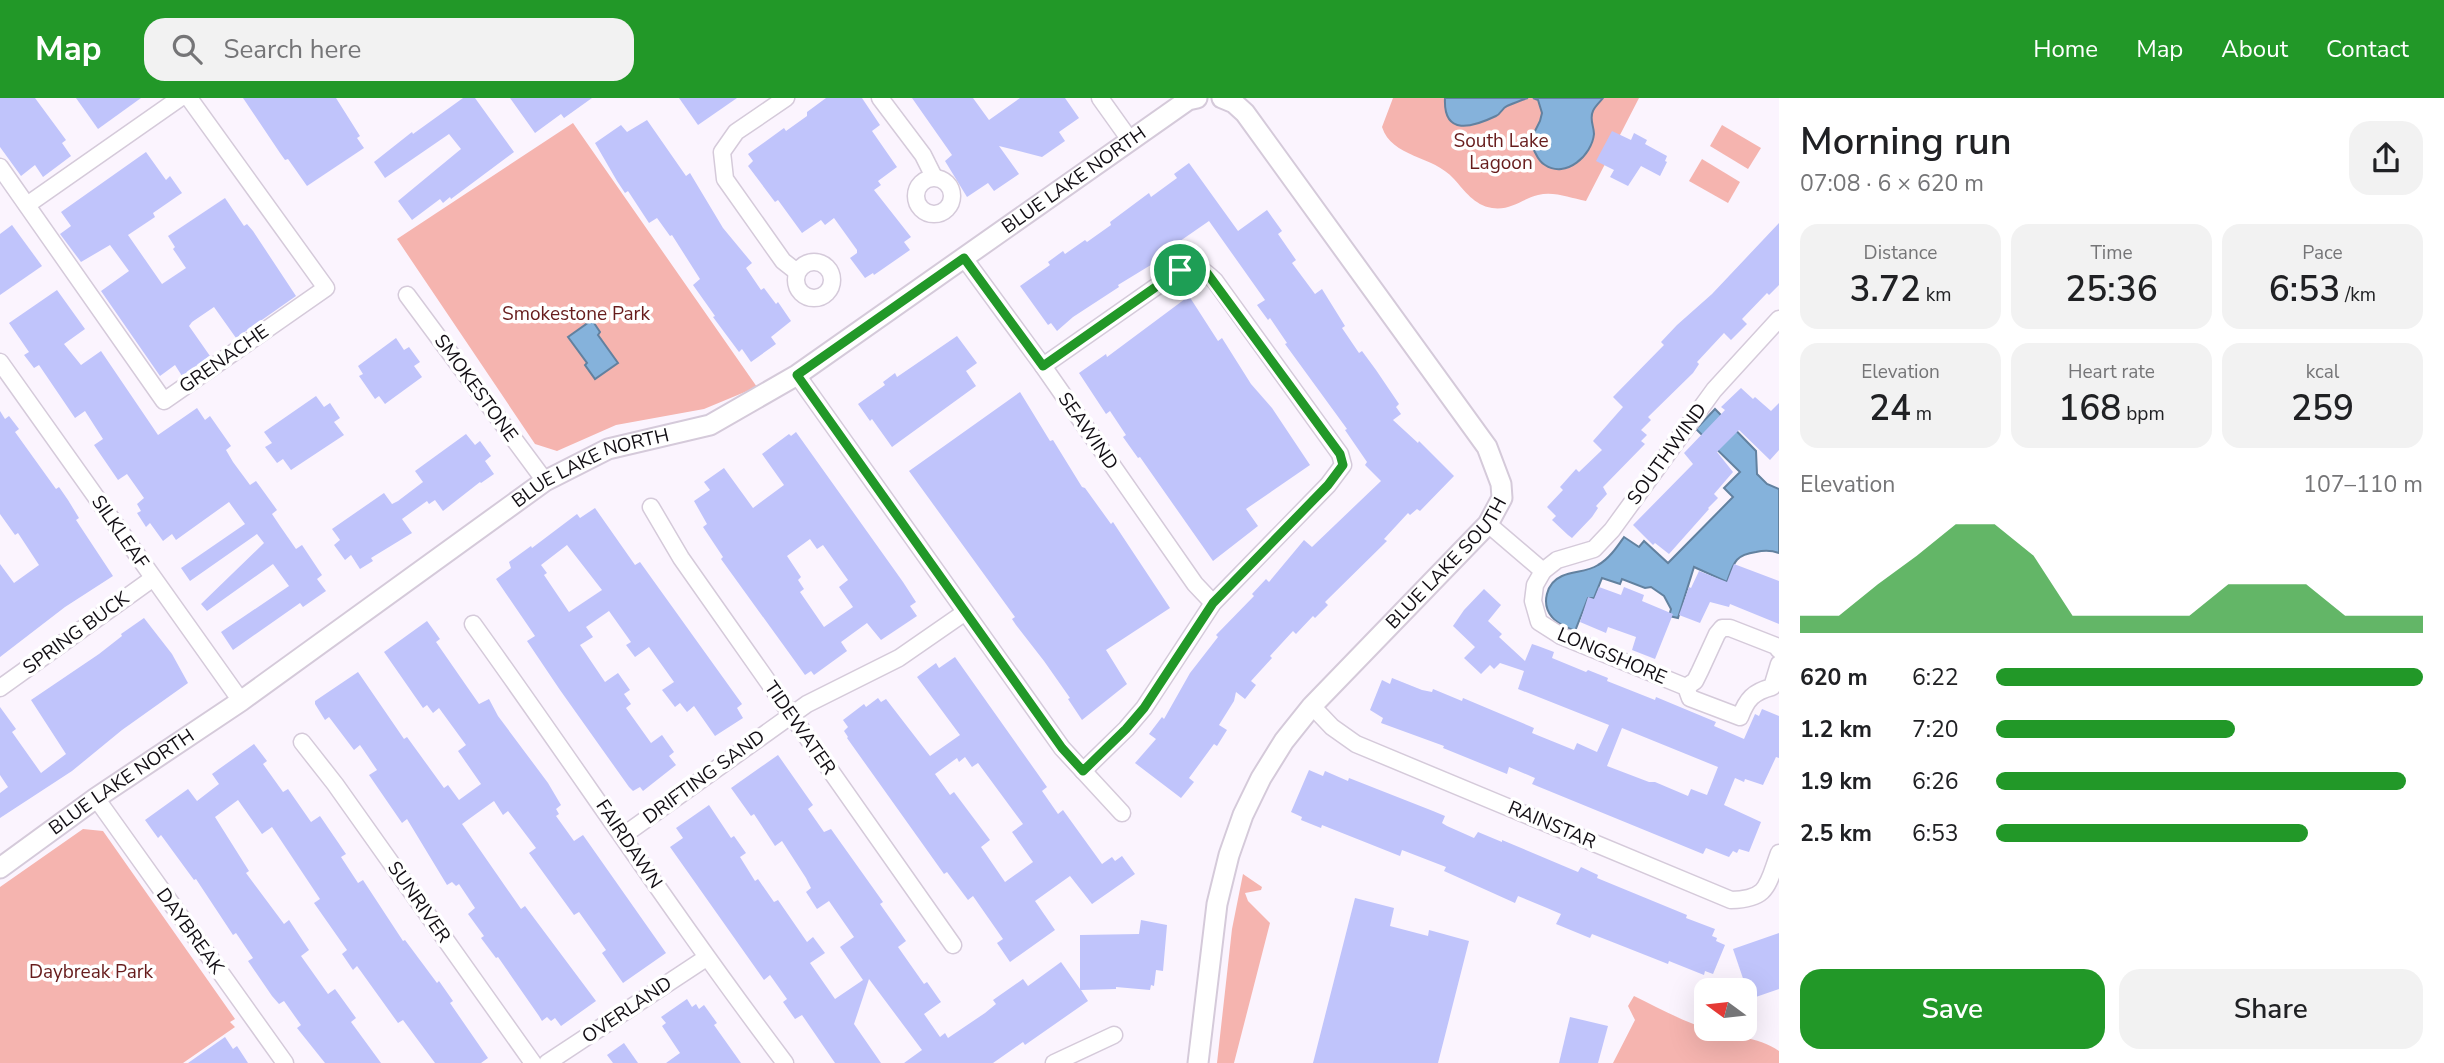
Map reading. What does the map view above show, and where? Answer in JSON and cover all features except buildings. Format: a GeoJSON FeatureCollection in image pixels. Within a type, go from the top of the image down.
{"type":"FeatureCollection","features":[{"type":"Feature","properties":{"kind":"street"},"geometry":{"type":"LineString","coordinates":[[27,205],[180,98]]}},
{"type":"Feature","properties":{"kind":"street","name":"GRENACHE"},"geometry":{"type":"LineString","coordinates":[[0,167],[164,401],[326,288],[189,98]]}},
{"type":"Feature","properties":{"kind":"street"},"geometry":{"type":"LineString","coordinates":[[786,98],[736,132],[722,152],[725,179],[783,261],[797,272]]}},
{"type":"Feature","properties":{"kind":"street"},"geometry":{"type":"LineString","coordinates":[[880,98],[923,155],[934,177]]}},
{"type":"Feature","properties":{"kind":"street"},"geometry":{"type":"LineString","coordinates":[[1100,98],[1130,140]]}},
{"type":"Feature","properties":{"kind":"street","name":"BLUE LAKE NORTH"},"geometry":{"type":"LineString","coordinates":[[0,867],[96,798],[241,701],[545,481],[608,449],[710,425],[797,375],[1130,140],[1188,100],[1197,98]]}},
{"type":"Feature","properties":{"kind":"street","name":"BLUE LAKE SOUTH"},"geometry":{"type":"LineString","coordinates":[[1198,1063],[1217,904],[1229,855],[1261,778],[1284,740],[1312,706],[1488,524],[1502,498],[1501,484],[1487,447],[1245,113],[1234,103],[1222,98]]}},
{"type":"Feature","properties":{"kind":"street","name":"SEAWIND"},"geometry":{"type":"LineString","coordinates":[[964,258],[1195,584],[1213,603]]}},
{"type":"Feature","properties":{"kind":"street"},"geometry":{"type":"LineString","coordinates":[[1043,366],[1180,270],[1197,267],[1215,281],[1340,454],[1343,465],[1328,485],[1213,603],[1144,708],[1083,771]]}},
{"type":"Feature","properties":{"kind":"street","name":"SMOKESTONE"},"geometry":{"type":"LineString","coordinates":[[407,295],[545,481]]}},
{"type":"Feature","properties":{"kind":"street","name":"SOUTHWIND"},"geometry":{"type":"LineString","coordinates":[[1543,571],[1557,560],[1594,548],[1612,530],[1714,390],[1779,319]]}},
{"type":"Feature","properties":{"kind":"street","name":"SILKLEAF"},"geometry":{"type":"LineString","coordinates":[[0,362],[241,701]]}},
{"type":"Feature","properties":{"kind":"street"},"geometry":{"type":"LineString","coordinates":[[797,375],[1062,748],[1122,813]]}},
{"type":"Feature","properties":{"kind":"street","name":"TIDEWATER"},"geometry":{"type":"LineString","coordinates":[[651,508],[681,558],[953,945]]}},
{"type":"Feature","properties":{"kind":"street"},"geometry":{"type":"LineString","coordinates":[[1488,524],[1543,571]]}},
{"type":"Feature","properties":{"kind":"street","name":"LONGSHORE"},"geometry":{"type":"LineString","coordinates":[[1543,571],[1535,585],[1533,601],[1539,622],[1560,636],[1686,687],[1690,698],[1740,717],[1746,701],[1758,691],[1772,687],[1779,664]]}},
{"type":"Feature","properties":{"kind":"street","name":"SPRING BUCK"},"geometry":{"type":"LineString","coordinates":[[0,688],[152,579]]}},
{"type":"Feature","properties":{"kind":"street","name":"DRIFTING SAND"},"geometry":{"type":"LineString","coordinates":[[624,835],[821,696],[899,658],[964,613]]}},
{"type":"Feature","properties":{"kind":"street","name":"FAIRDAWN"},"geometry":{"type":"LineString","coordinates":[[473,624],[624,835],[706,958],[785,1063]]}},
{"type":"Feature","properties":{"kind":"street","name":"LONGSHORE"},"geometry":{"type":"LineString","coordinates":[[1686,687],[1695,681],[1722,628],[1776,646],[1779,650]]}},
{"type":"Feature","properties":{"kind":"street","name":"RAINSTAR"},"geometry":{"type":"LineString","coordinates":[[1312,706],[1332,727],[1356,744],[1731,900],[1751,900],[1763,892],[1779,853]]}},
{"type":"Feature","properties":{"kind":"street","name":"SUNRIVER"},"geometry":{"type":"LineString","coordinates":[[302,741],[533,1063]]}},
{"type":"Feature","properties":{"kind":"street","name":"DAYBREAK"},"geometry":{"type":"LineString","coordinates":[[96,798],[285,1063]]}},
{"type":"Feature","properties":{"kind":"street","name":"OVERLAND"},"geometry":{"type":"LineString","coordinates":[[547,1063],[706,958]]}},
{"type":"Feature","properties":{"kind":"street"},"geometry":{"type":"LineString","coordinates":[[1054,1063],[1114,1035]]}},
{"type":"Feature","properties":{"kind":"green space","name":"South Lake Lagoon"},"geometry":{"type":"Polygon","coordinates":[[[1393,98],[1639,98],[1586,201],[1544,194],[1510,206],[1492,208],[1475,201],[1445,171],[1404,151],[1387,137],[1382,127],[1393,98]]]}},
{"type":"Feature","properties":{"kind":"green space","name":"Smokestone Park"},"geometry":{"type":"Polygon","coordinates":[[[573,123],[757,387],[704,409],[616,425],[557,451],[535,444],[397,239],[573,123]]]}},
{"type":"Feature","properties":{"kind":"green space"},"geometry":{"type":"Polygon","coordinates":[[[1722,125],[1761,148],[1748,169],[1710,146],[1722,125]]]}},
{"type":"Feature","properties":{"kind":"green space"},"geometry":{"type":"Polygon","coordinates":[[[1702,159],[1740,182],[1728,203],[1689,181],[1702,159]]]}},
{"type":"Feature","properties":{"kind":"green space","name":"Daybreak Park"},"geometry":{"type":"Polygon","coordinates":[[[83,829],[103,831],[235,1019],[230,1022],[235,1027],[183,1063],[0,1063],[0,887],[83,829]]]}},
{"type":"Feature","properties":{"kind":"green space"},"geometry":{"type":"Polygon","coordinates":[[[1243,874],[1262,887],[1261,890],[1245,893],[1248,901],[1270,923],[1234,1063],[1217,1063],[1232,929],[1243,874]]]}},
{"type":"Feature","properties":{"kind":"green space"},"geometry":{"type":"Polygon","coordinates":[[[1634,996],[1694,1024],[1694,1041],[1756,1041],[1771,1046],[1779,1051],[1779,1063],[1613,1063],[1635,1020],[1628,1006],[1634,996]]]}},
{"type":"Feature","properties":{"kind":"water"},"geometry":{"type":"Polygon","coordinates":[[[1445,98],[1528,98],[1507,106],[1498,115],[1487,120],[1461,126],[1449,119],[1445,98]]]}},
{"type":"Feature","properties":{"kind":"water"},"geometry":{"type":"Polygon","coordinates":[[[1533,98],[1603,98],[1592,114],[1592,142],[1577,163],[1553,169],[1538,158],[1529,143],[1542,113],[1538,100],[1533,98]]]}},
{"type":"Feature","properties":{"kind":"water"},"geometry":{"type":"Polygon","coordinates":[[[592,320],[600,332],[598,335],[618,363],[595,379],[568,337],[592,320]]]}},
{"type":"Feature","properties":{"kind":"water"},"geometry":{"type":"Polygon","coordinates":[[[1715,409],[1756,451],[1757,474],[1767,484],[1779,489],[1779,553],[1765,551],[1744,555],[1734,565],[1727,582],[1694,567],[1678,618],[1669,616],[1671,609],[1664,596],[1651,587],[1645,588],[1622,579],[1620,584],[1602,578],[1594,598],[1588,598],[1575,631],[1557,622],[1549,612],[1546,600],[1549,589],[1557,579],[1598,565],[1624,537],[1639,547],[1644,541],[1668,563],[1733,497],[1724,488],[1740,472],[1696,429],[1715,409]]]}},
{"type":"Feature","properties":{"kind":"route"},"geometry":{"type":"LineString","coordinates":[[964,258],[1043,366],[1180,270],[1197,267],[1215,281],[1340,454],[1343,465],[1336,477],[1213,603],[1144,708],[1083,771],[1062,748],[964,613],[797,375],[964,258]]}}]}
